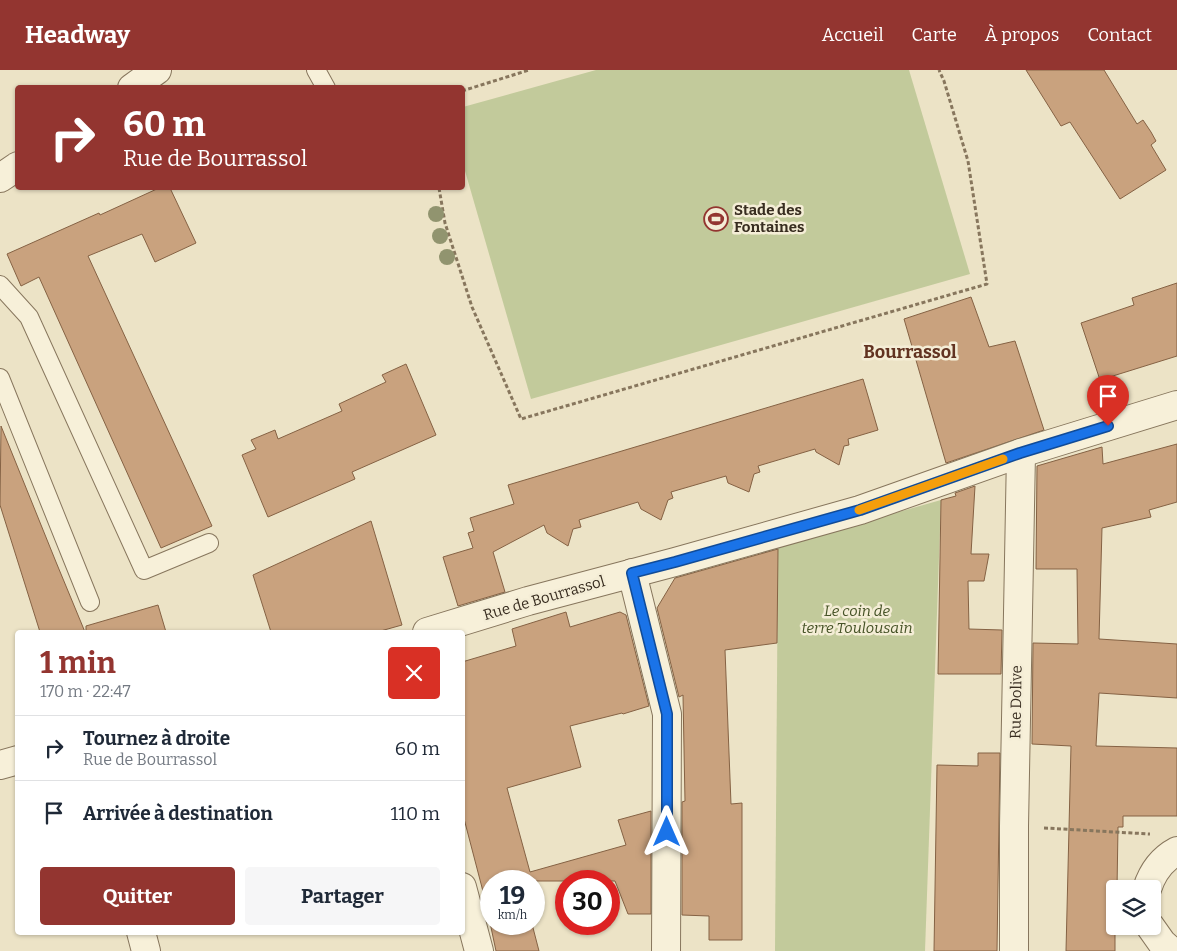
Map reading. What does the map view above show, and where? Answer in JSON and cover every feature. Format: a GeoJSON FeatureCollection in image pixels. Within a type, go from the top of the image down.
{"type":"FeatureCollection","features":[{"type":"Feature","properties":{"kind":"street"},"geometry":{"type":"LineString","coordinates":[[136,85],[157,70]]}},
{"type":"Feature","properties":{"kind":"street"},"geometry":{"type":"LineString","coordinates":[[0,178],[15,168]]}},
{"type":"Feature","properties":{"kind":"street","name":"Rue de Bourrassol"},"geometry":{"type":"LineString","coordinates":[[434,630],[528,601],[860,510],[1020,453],[1177,405]]}},
{"type":"Feature","properties":{"kind":"street","name":"Rue Dolive"},"geometry":{"type":"LineString","coordinates":[[1014,951],[1014,826],[1020,453]]}},
{"type":"Feature","properties":{"kind":"street"},"geometry":{"type":"LineString","coordinates":[[632,573],[667,714],[666,951]]}},
{"type":"Feature","properties":{"kind":"street"},"geometry":{"type":"LineString","coordinates":[[0,765],[15,761]]}},
{"type":"Feature","properties":{"kind":"street"},"geometry":{"type":"LineString","coordinates":[[1150,880],[1159,865],[1174,853]]}},
{"type":"Feature","properties":{"kind":"street"},"geometry":{"type":"LineString","coordinates":[[465,899],[478,951]]}},
{"type":"Feature","properties":{"kind":"street"},"geometry":{"type":"LineString","coordinates":[[143,935],[146,951]]}},
{"type":"Feature","properties":{"kind":"street"},"geometry":{"type":"LineString","coordinates":[[1156,935],[1171,951]]}},
{"type":"Feature","properties":{"kind":"lane"},"geometry":{"type":"LineString","coordinates":[[316,70],[324,85]]}},
{"type":"Feature","properties":{"kind":"lane"},"geometry":{"type":"LineString","coordinates":[[0,285],[29,317],[144,570],[209,543]]}},
{"type":"Feature","properties":{"kind":"lane"},"geometry":{"type":"LineString","coordinates":[[0,378],[90,602]]}},
{"type":"Feature","properties":{"kind":"path"},"geometry":{"type":"LineString","coordinates":[[465,90],[529,70]]}},
{"type":"Feature","properties":{"kind":"path"},"geometry":{"type":"LineString","coordinates":[[439,190],[445,223],[472,307],[521,419],[987,284],[968,161],[944,80],[939,70]]}},
{"type":"Feature","properties":{"kind":"path"},"geometry":{"type":"LineString","coordinates":[[1014,826],[1164,834],[1166,846],[1174,853]]}},
{"type":"Feature","properties":{"kind":"green space","name":"Stade des Fontaines"},"geometry":{"type":"Polygon","coordinates":[[[596,70],[909,70],[970,274],[531,399],[465,171],[465,106],[596,70]]]}},
{"type":"Feature","properties":{"kind":"green space","name":"Le coin de terre Toulousain"},"geometry":{"type":"Polygon","coordinates":[[[941,500],[925,951],[775,951],[778,546],[941,500]]]}},
{"type":"Feature","properties":{"kind":"building"},"geometry":{"type":"Polygon","coordinates":[[[1026,70],[1104,70],[1137,124],[1143,120],[1151,132],[1156,141],[1151,145],[1166,170],[1120,199],[1070,122],[1061,126],[1026,70]]]}},
{"type":"Feature","properties":{"kind":"building"},"geometry":{"type":"Polygon","coordinates":[[[155,190],[171,190],[196,243],[155,262],[142,234],[88,256],[212,526],[161,548],[39,277],[21,286],[7,254],[99,213],[100,215],[155,190]]]}},
{"type":"Feature","properties":{"kind":"building"},"geometry":{"type":"Polygon","coordinates":[[[1177,283],[1177,356],[1100,380],[1081,323],[1134,305],[1132,298],[1177,283]]]}},
{"type":"Feature","properties":{"kind":"building"},"geometry":{"type":"Polygon","coordinates":[[[971,297],[989,347],[1015,341],[1044,430],[946,463],[904,319],[971,297]]]}},
{"type":"Feature","properties":{"kind":"building"},"geometry":{"type":"Polygon","coordinates":[[[406,364],[436,435],[352,472],[355,479],[268,517],[242,455],[256,449],[251,440],[275,430],[278,439],[342,411],[339,404],[386,382],[382,375],[406,364]]]}},
{"type":"Feature","properties":{"kind":"building"},"geometry":{"type":"Polygon","coordinates":[[[863,379],[878,430],[848,439],[849,445],[844,446],[839,465],[816,452],[815,449],[758,466],[760,472],[754,474],[749,492],[728,483],[726,476],[671,492],[673,498],[668,500],[661,520],[641,509],[638,502],[579,520],[581,527],[573,529],[568,546],[547,533],[544,525],[493,552],[505,592],[458,606],[443,557],[473,548],[468,533],[474,531],[470,518],[514,504],[508,485],[863,379]]]}},
{"type":"Feature","properties":{"kind":"building"},"geometry":{"type":"Polygon","coordinates":[[[1,426],[84,630],[39,630],[0,505],[1,426]]]}},
{"type":"Feature","properties":{"kind":"building"},"geometry":{"type":"Polygon","coordinates":[[[1177,444],[1177,502],[1149,510],[1151,517],[1102,528],[1099,639],[1177,644],[1177,698],[1099,693],[1096,746],[1177,748],[1177,816],[1123,816],[1123,827],[1118,827],[1117,880],[1106,880],[1106,935],[1115,935],[1115,951],[1066,951],[1071,746],[1032,744],[1033,643],[1078,644],[1077,569],[1036,569],[1037,466],[1102,447],[1103,464],[1177,444]]]}},
{"type":"Feature","properties":{"kind":"building"},"geometry":{"type":"Polygon","coordinates":[[[975,486],[971,554],[989,554],[984,581],[968,581],[969,629],[1002,630],[1001,674],[938,674],[941,500],[956,496],[955,493],[975,486]]]}},
{"type":"Feature","properties":{"kind":"building"},"geometry":{"type":"Polygon","coordinates":[[[371,521],[402,625],[384,630],[270,630],[253,575],[371,521]]]}},
{"type":"Feature","properties":{"kind":"building"},"geometry":{"type":"Polygon","coordinates":[[[778,549],[777,643],[725,650],[731,804],[742,803],[742,940],[709,940],[709,916],[682,915],[682,802],[685,801],[683,695],[679,697],[657,608],[675,578],[778,549]]]}},
{"type":"Feature","properties":{"kind":"building"},"geometry":{"type":"Polygon","coordinates":[[[158,605],[165,630],[86,630],[86,626],[158,605]]]}},
{"type":"Feature","properties":{"kind":"building"},"geometry":{"type":"Polygon","coordinates":[[[566,612],[570,627],[620,612],[626,615],[649,706],[570,726],[581,767],[507,788],[529,870],[480,870],[480,880],[465,822],[465,661],[516,646],[512,629],[566,612]]]}},
{"type":"Feature","properties":{"kind":"building"},"geometry":{"type":"Polygon","coordinates":[[[978,753],[1000,753],[997,951],[934,951],[937,765],[978,766],[978,753]]]}},
{"type":"Feature","properties":{"kind":"building"},"geometry":{"type":"Polygon","coordinates":[[[651,811],[651,914],[628,914],[620,894],[620,870],[555,870],[555,881],[545,881],[545,870],[537,870],[626,845],[618,820],[651,811]]]}},
{"type":"Feature","properties":{"kind":"building"},"geometry":{"type":"Polygon","coordinates":[[[493,935],[535,935],[539,951],[496,951],[493,935]]]}},
{"type":"Feature","properties":{"kind":"slow traffic"},"geometry":{"type":"LineString","coordinates":[[859,510],[1003,459]]}},
{"type":"Feature","properties":{"kind":"place","name":"Stade des Fontaines"},"geometry":{"type":"Point","coordinates":[716,219]}},
{"type":"Feature","properties":{"kind":"district","name":"Bourrassol"},"geometry":{"type":"Point","coordinates":[910,352]}},
{"type":"Feature","properties":{"kind":"route"},"geometry":{"type":"LineString","coordinates":[[667,832],[667,714],[632,573],[860,510],[1020,453],[1108,426]]}}]}
